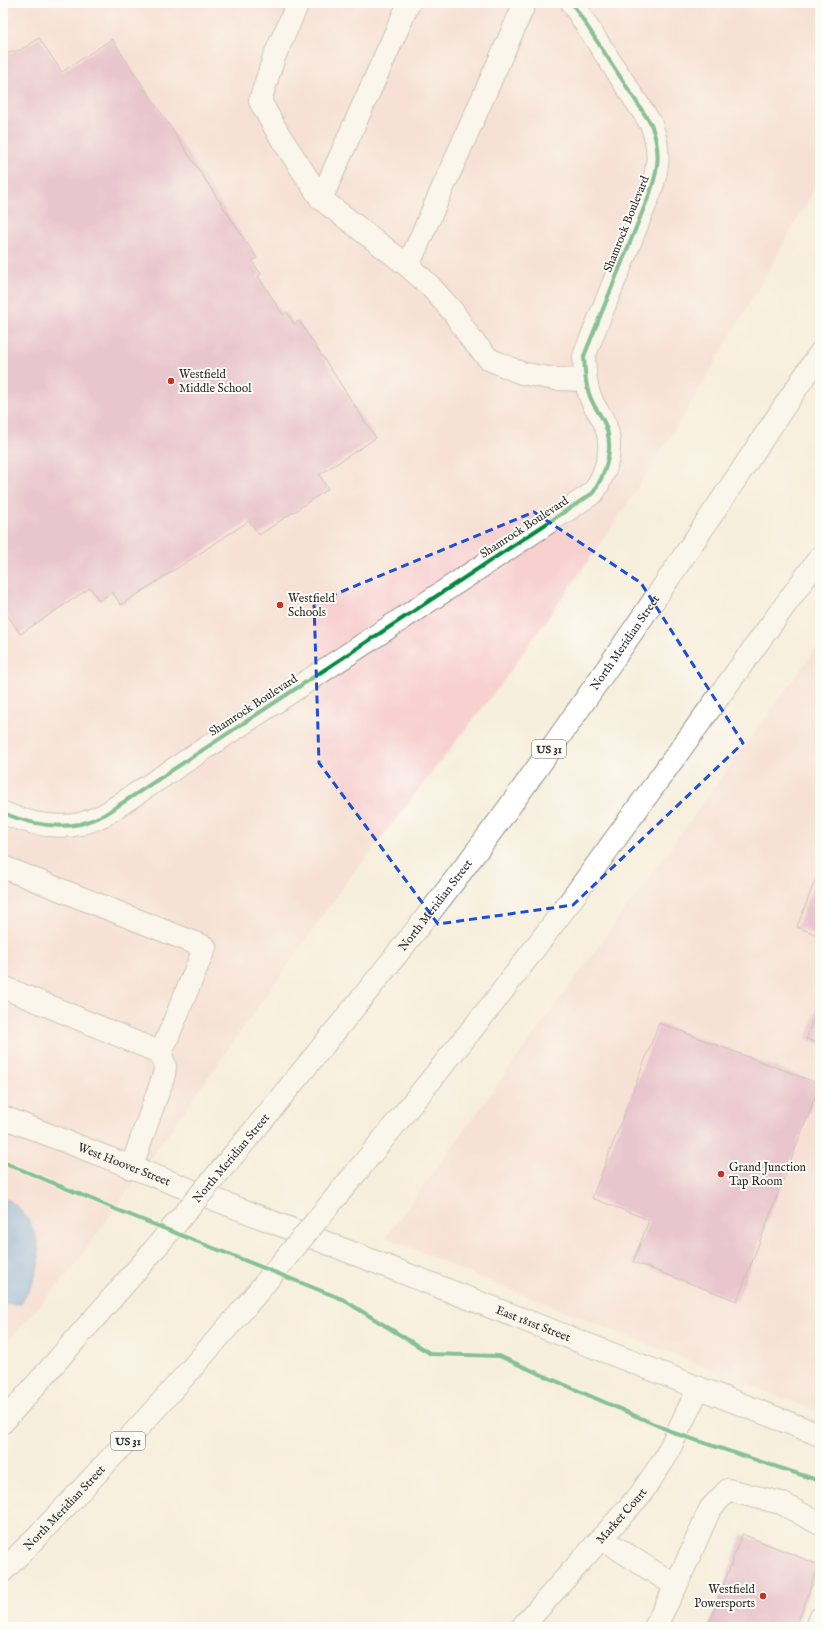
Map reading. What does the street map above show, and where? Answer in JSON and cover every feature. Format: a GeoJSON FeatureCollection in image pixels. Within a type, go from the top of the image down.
{"type":"FeatureCollection","features":[{"type":"Feature","properties":{"kind":"main road"},"geometry":{"type":"LineString","coordinates":[[298,3],[274,57],[260,101],[278,134],[321,199],[408,266],[430,286],[454,313],[470,340],[489,359],[521,373],[555,379],[585,380]]}},
{"type":"Feature","properties":{"kind":"main road"},"geometry":{"type":"LineString","coordinates":[[321,199],[409,3]]}},
{"type":"Feature","properties":{"kind":"main road"},"geometry":{"type":"LineString","coordinates":[[408,266],[525,3]]}},
{"type":"Feature","properties":{"kind":"main road","name":"Shamrock Boulevard"},"geometry":{"type":"LineString","coordinates":[[3,813],[22,821],[51,826],[80,824],[104,815],[593,493],[605,469],[609,457],[609,439],[604,421],[592,400],[585,380],[584,356],[650,193],[656,174],[658,156],[657,142],[651,124],[572,3]]}},
{"type":"Feature","properties":{"kind":"main road","name":"North Meridian Street"},"geometry":{"type":"LineString","coordinates":[[3,1422],[142,1264],[256,1128],[374,983],[507,811],[692,545],[820,353]]}},
{"type":"Feature","properties":{"kind":"main road","name":"North Meridian Street"},"geometry":{"type":"LineString","coordinates":[[3,1571],[56,1518],[148,1419],[247,1306],[494,1002],[566,907],[820,557]]}},
{"type":"Feature","properties":{"kind":"main road"},"geometry":{"type":"LineString","coordinates":[[3,867],[205,947],[161,1054],[165,1067],[164,1075],[131,1168]]}},
{"type":"Feature","properties":{"kind":"main road"},"geometry":{"type":"LineString","coordinates":[[3,987],[161,1054]]}},
{"type":"Feature","properties":{"kind":"main road","name":"West Hoover Street"},"geometry":{"type":"LineString","coordinates":[[3,1117],[245,1212]]}},
{"type":"Feature","properties":{"kind":"main road","name":"East 181st Street"},"geometry":{"type":"LineString","coordinates":[[245,1212],[820,1435]]}},
{"type":"Feature","properties":{"kind":"main road","name":"Market Court"},"geometry":{"type":"LineString","coordinates":[[522,1627],[640,1495],[665,1458],[698,1388]]}},
{"type":"Feature","properties":{"kind":"main road"},"geometry":{"type":"LineString","coordinates":[[655,1627],[676,1586],[710,1510],[728,1490],[781,1504],[820,1524]]}},
{"type":"Feature","properties":{"kind":"main road"},"geometry":{"type":"LineString","coordinates":[[601,1538],[676,1586]]}},
{"type":"Feature","properties":{"kind":"main road"},"geometry":{"type":"LineString","coordinates":[[817,1627],[820,1618]]}},
{"type":"Feature","properties":{"kind":"highlighted area"},"geometry":{"type":"Polygon","coordinates":[[[534,512],[641,583],[743,743],[573,905],[438,924],[319,763],[314,603],[534,512]]]}},
{"type":"Feature","properties":{"kind":"shaded area","name":"Westfield Schools"},"geometry":{"type":"Polygon","coordinates":[[[3,3],[820,3],[820,179],[751,301],[675,430],[613,526],[501,684],[346,883],[72,1269],[3,1347],[3,3]]]}},
{"type":"Feature","properties":{"kind":"shaded area"},"geometry":{"type":"Polygon","coordinates":[[[820,643],[820,1413],[471,1274],[386,1237],[820,643]]]}},
{"type":"Feature","properties":{"kind":"water"},"geometry":{"type":"Polygon","coordinates":[[[3,1197],[22,1211],[29,1221],[38,1243],[39,1255],[38,1267],[34,1279],[21,1304],[9,1304],[3,1306],[3,1197]]]}},
{"type":"Feature","properties":{"kind":"building","name":"Westfield Middle School"},"geometry":{"type":"Polygon","coordinates":[[[39,38],[62,72],[112,39],[257,258],[252,261],[261,274],[258,276],[283,315],[287,312],[294,324],[299,321],[376,438],[319,475],[328,489],[259,535],[249,521],[121,605],[112,592],[99,601],[90,588],[20,634],[3,608],[3,54],[21,50],[39,38]]]}},
{"type":"Feature","properties":{"kind":"building"},"geometry":{"type":"Polygon","coordinates":[[[820,868],[820,936],[797,927],[820,868]]]}},
{"type":"Feature","properties":{"kind":"building"},"geometry":{"type":"Polygon","coordinates":[[[820,1000],[820,1044],[806,1039],[820,1000]]]}},
{"type":"Feature","properties":{"kind":"building"},"geometry":{"type":"Polygon","coordinates":[[[659,1023],[820,1084],[737,1301],[633,1262],[649,1220],[592,1198],[659,1023]]]}},
{"type":"Feature","properties":{"kind":"building","name":"Westfield Powersports"},"geometry":{"type":"Polygon","coordinates":[[[742,1534],[819,1565],[796,1627],[708,1627],[742,1534]]]}},
{"type":"Feature","properties":{"kind":"cycle path"},"geometry":{"type":"LineString","coordinates":[[3,813],[22,820],[60,826],[80,824],[104,815],[593,493],[606,467],[609,439],[603,420],[593,404],[588,390],[584,356],[650,193],[658,159],[651,124],[572,3]]}},
{"type":"Feature","properties":{"kind":"cycle path"},"geometry":{"type":"LineString","coordinates":[[3,1162],[120,1211],[342,1299],[431,1354],[499,1356],[677,1434],[820,1481]]}},
{"type":"Feature","properties":{"kind":"place","name":"Westfield Middle School"},"geometry":{"type":"Point","coordinates":[171,381]}},
{"type":"Feature","properties":{"kind":"place","name":"Westfield Schools"},"geometry":{"type":"Point","coordinates":[280,605]}},
{"type":"Feature","properties":{"kind":"place","name":"Grand Junction Tap Room"},"geometry":{"type":"Point","coordinates":[721,1174]}},
{"type":"Feature","properties":{"kind":"place","name":"Westfield Powersports"},"geometry":{"type":"Point","coordinates":[763,1596]}}]}
